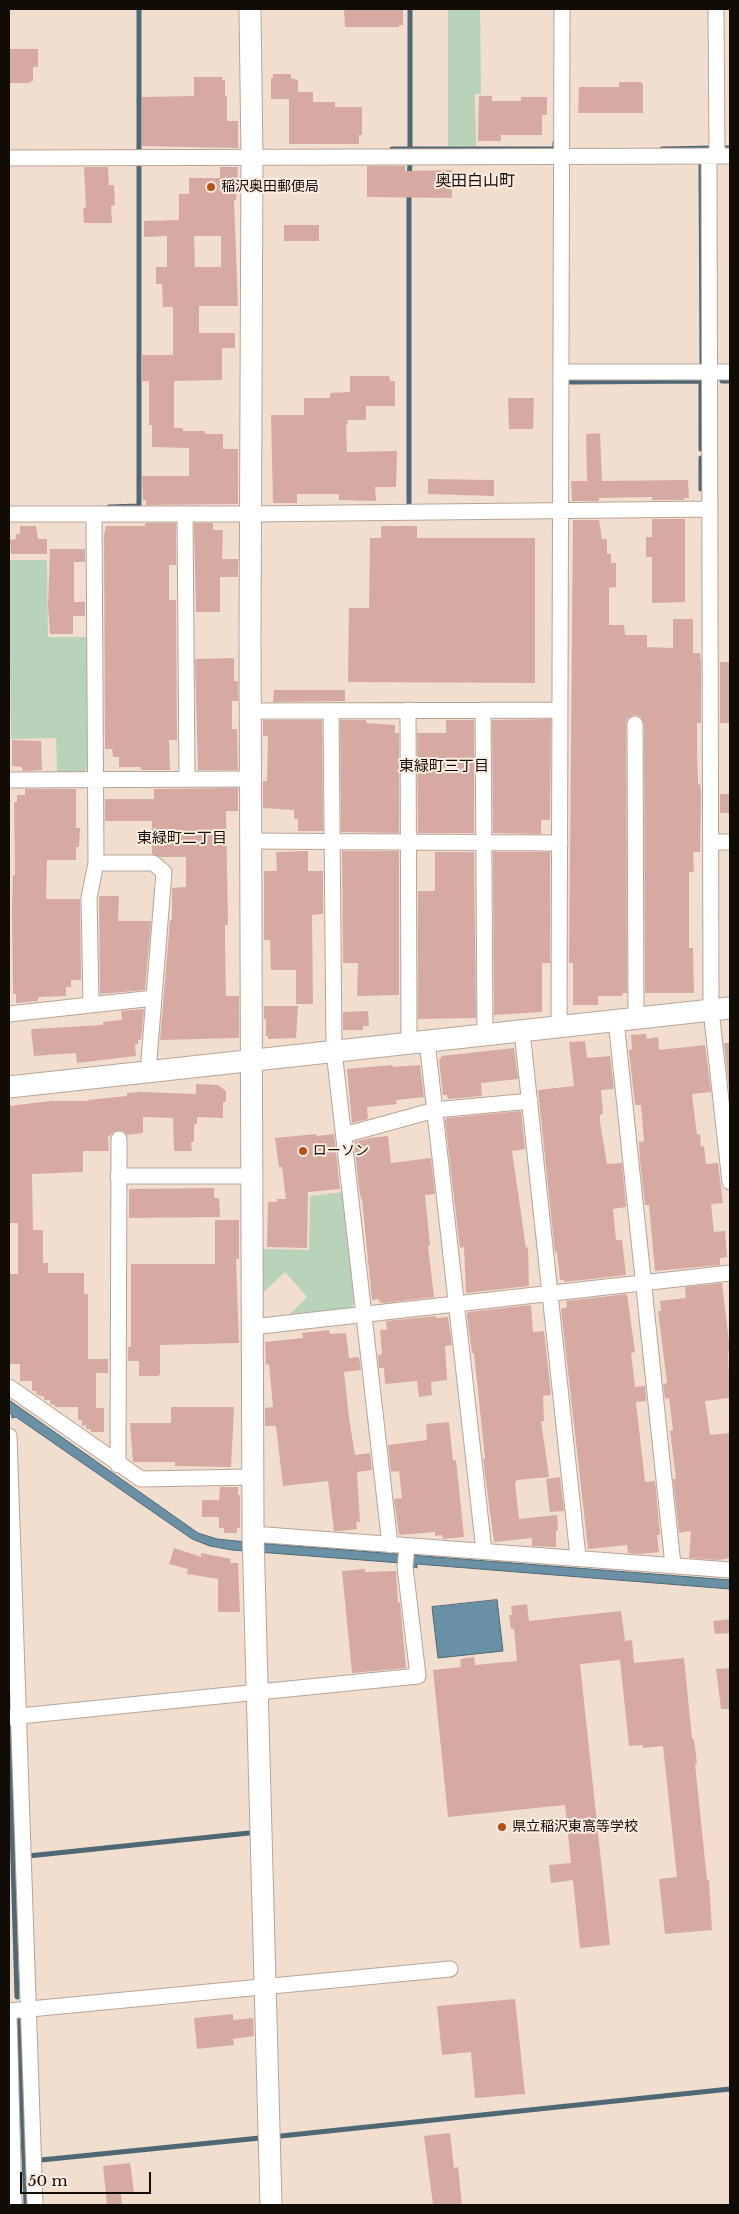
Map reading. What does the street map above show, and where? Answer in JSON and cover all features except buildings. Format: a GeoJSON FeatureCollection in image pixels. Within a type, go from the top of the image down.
{"type":"FeatureCollection","features":[{"type":"Feature","properties":{"kind":"street"},"geometry":{"type":"LineString","coordinates":[[250,9],[252,157],[250,514],[253,1477],[271,2205]]}},
{"type":"Feature","properties":{"kind":"street"},"geometry":{"type":"LineString","coordinates":[[559,1026],[562,9]]}},
{"type":"Feature","properties":{"kind":"street"},"geometry":{"type":"LineString","coordinates":[[716,9],[719,156],[710,372],[711,842],[730,1182]]}},
{"type":"Feature","properties":{"kind":"street"},"geometry":{"type":"LineString","coordinates":[[9,158],[719,156]]}},
{"type":"Feature","properties":{"kind":"street"},"geometry":{"type":"LineString","coordinates":[[562,372],[730,372]]}},
{"type":"Feature","properties":{"kind":"street"},"geometry":{"type":"LineString","coordinates":[[9,514],[561,512],[710,509]]}},
{"type":"Feature","properties":{"kind":"street"},"geometry":{"type":"LineString","coordinates":[[91,1004],[89,898],[96,864],[94,514]]}},
{"type":"Feature","properties":{"kind":"street"},"geometry":{"type":"LineString","coordinates":[[185,514],[187,779]]}},
{"type":"Feature","properties":{"kind":"street"},"geometry":{"type":"LineString","coordinates":[[331,710],[334,1051],[390,1545]]}},
{"type":"Feature","properties":{"kind":"street"},"geometry":{"type":"LineString","coordinates":[[408,710],[408,842],[418,1042],[435,1110],[484,1551]]}},
{"type":"Feature","properties":{"kind":"street"},"geometry":{"type":"LineString","coordinates":[[483,710],[485,1035]]}},
{"type":"Feature","properties":{"kind":"street"},"geometry":{"type":"LineString","coordinates":[[251,711],[560,710]]}},
{"type":"Feature","properties":{"kind":"street"},"geometry":{"type":"LineString","coordinates":[[635,724],[626,1019],[643,1283],[673,1565]]}},
{"type":"Feature","properties":{"kind":"street"},"geometry":{"type":"LineString","coordinates":[[9,780],[251,779]]}},
{"type":"Feature","properties":{"kind":"street"},"geometry":{"type":"LineString","coordinates":[[251,841],[560,843]]}},
{"type":"Feature","properties":{"kind":"street"},"geometry":{"type":"LineString","coordinates":[[711,842],[730,842]]}},
{"type":"Feature","properties":{"kind":"street"},"geometry":{"type":"LineString","coordinates":[[96,864],[153,863],[164,872],[148,1072]]}},
{"type":"Feature","properties":{"kind":"street"},"geometry":{"type":"LineString","coordinates":[[9,1014],[154,998]]}},
{"type":"Feature","properties":{"kind":"street"},"geometry":{"type":"LineString","coordinates":[[9,1088],[721,1009]]}},
{"type":"Feature","properties":{"kind":"street"},"geometry":{"type":"LineString","coordinates":[[522,1031],[578,1557]]}},
{"type":"Feature","properties":{"kind":"street"},"geometry":{"type":"LineString","coordinates":[[344,1135],[435,1110],[530,1100]]}},
{"type":"Feature","properties":{"kind":"street"},"geometry":{"type":"LineString","coordinates":[[118,1464],[119,1139]]}},
{"type":"Feature","properties":{"kind":"street"},"geometry":{"type":"LineString","coordinates":[[118,1176],[252,1176]]}},
{"type":"Feature","properties":{"kind":"street"},"geometry":{"type":"LineString","coordinates":[[252,1327],[730,1274]]}},
{"type":"Feature","properties":{"kind":"street"},"geometry":{"type":"LineString","coordinates":[[9,1387],[141,1479],[253,1477]]}},
{"type":"Feature","properties":{"kind":"street"},"geometry":{"type":"LineString","coordinates":[[9,1436],[14,1716],[35,2205]]}},
{"type":"Feature","properties":{"kind":"street"},"geometry":{"type":"LineString","coordinates":[[254,1544],[390,1545],[407,1549],[484,1551],[578,1557],[730,1570]]}},
{"type":"Feature","properties":{"kind":"street"},"geometry":{"type":"LineString","coordinates":[[14,1716],[418,1676],[405,1567],[407,1549]]}},
{"type":"Feature","properties":{"kind":"street"},"geometry":{"type":"LineString","coordinates":[[14,2205],[9,2012],[28,2008],[450,1969]]}},
{"type":"Feature","properties":{"kind":"green space"},"geometry":{"type":"Polygon","coordinates":[[[448,9],[480,9],[481,94],[475,94],[476,146],[448,146],[448,9]]]}},
{"type":"Feature","properties":{"kind":"green space"},"geometry":{"type":"Polygon","coordinates":[[[9,560],[47,560],[48,637],[89,637],[90,765],[84,772],[57,772],[56,738],[11,739],[9,560]]]}},
{"type":"Feature","properties":{"kind":"green space"},"geometry":{"type":"Polygon","coordinates":[[[344,1192],[355,1301],[351,1308],[290,1314],[307,1297],[285,1272],[263,1293],[262,1249],[309,1250],[310,1196],[344,1192]]]}},
{"type":"Feature","properties":{"kind":"water"},"geometry":{"type":"Polygon","coordinates":[[[9,1400],[198,1533],[217,1539],[730,1580],[730,1589],[417,1564],[417,1568],[401,1563],[232,1550],[210,1546],[192,1539],[16,1417],[12,1418],[9,1412],[9,1400]]]}},
{"type":"Feature","properties":{"kind":"water"},"geometry":{"type":"Polygon","coordinates":[[[497,1600],[503,1651],[438,1658],[432,1607],[497,1600]]]}},
{"type":"Feature","properties":{"kind":"waterway"},"geometry":{"type":"LineString","coordinates":[[139,9],[139,151]]}},
{"type":"Feature","properties":{"kind":"waterway"},"geometry":{"type":"LineString","coordinates":[[410,9],[410,149]]}},
{"type":"Feature","properties":{"kind":"waterway"},"geometry":{"type":"LineString","coordinates":[[392,149],[555,149],[555,143]]}},
{"type":"Feature","properties":{"kind":"waterway"},"geometry":{"type":"LineString","coordinates":[[662,149],[713,148]]}},
{"type":"Feature","properties":{"kind":"waterway"},"geometry":{"type":"LineString","coordinates":[[721,148],[730,148]]}},
{"type":"Feature","properties":{"kind":"waterway"},"geometry":{"type":"LineString","coordinates":[[701,162],[702,364]]}},
{"type":"Feature","properties":{"kind":"waterway"},"geometry":{"type":"LineString","coordinates":[[109,507],[139,506],[139,163]]}},
{"type":"Feature","properties":{"kind":"waterway"},"geometry":{"type":"LineString","coordinates":[[409,177],[410,165]]}},
{"type":"Feature","properties":{"kind":"waterway"},"geometry":{"type":"LineString","coordinates":[[409,193],[409,506]]}},
{"type":"Feature","properties":{"kind":"waterway"},"geometry":{"type":"LineString","coordinates":[[701,381],[701,449]]}},
{"type":"Feature","properties":{"kind":"waterway"},"geometry":{"type":"LineString","coordinates":[[570,382],[702,381]]}},
{"type":"Feature","properties":{"kind":"waterway"},"geometry":{"type":"LineString","coordinates":[[722,381],[730,381]]}},
{"type":"Feature","properties":{"kind":"waterway"},"geometry":{"type":"LineString","coordinates":[[701,458],[701,489]]}},
{"type":"Feature","properties":{"kind":"waterway"},"geometry":{"type":"LineString","coordinates":[[9,1725],[17,1997]]}},
{"type":"Feature","properties":{"kind":"waterway"},"geometry":{"type":"LineString","coordinates":[[28,1856],[249,1833]]}},
{"type":"Feature","properties":{"kind":"waterway"},"geometry":{"type":"LineString","coordinates":[[18,2019],[26,2205]]}},
{"type":"Feature","properties":{"kind":"waterway"},"geometry":{"type":"LineString","coordinates":[[281,2136],[730,2089]]}},
{"type":"Feature","properties":{"kind":"waterway"},"geometry":{"type":"LineString","coordinates":[[41,2160],[260,2138]]}},
{"type":"Feature","properties":{"kind":"place","name":"稲沢奥田郵便局"},"geometry":{"type":"Point","coordinates":[211,187]}},
{"type":"Feature","properties":{"kind":"place","name":"ローソン"},"geometry":{"type":"Point","coordinates":[303,1151]}},
{"type":"Feature","properties":{"kind":"place","name":"県立稲沢東高等学校"},"geometry":{"type":"Point","coordinates":[502,1827]}},
{"type":"Feature","properties":{"kind":"district","name":"奥田白山町"},"geometry":{"type":"Point","coordinates":[475,181]}},
{"type":"Feature","properties":{"kind":"district","name":"東緑町三丁目"},"geometry":{"type":"Point","coordinates":[444,767]}},
{"type":"Feature","properties":{"kind":"district","name":"東緑町二丁目"},"geometry":{"type":"Point","coordinates":[182,839]}}]}
